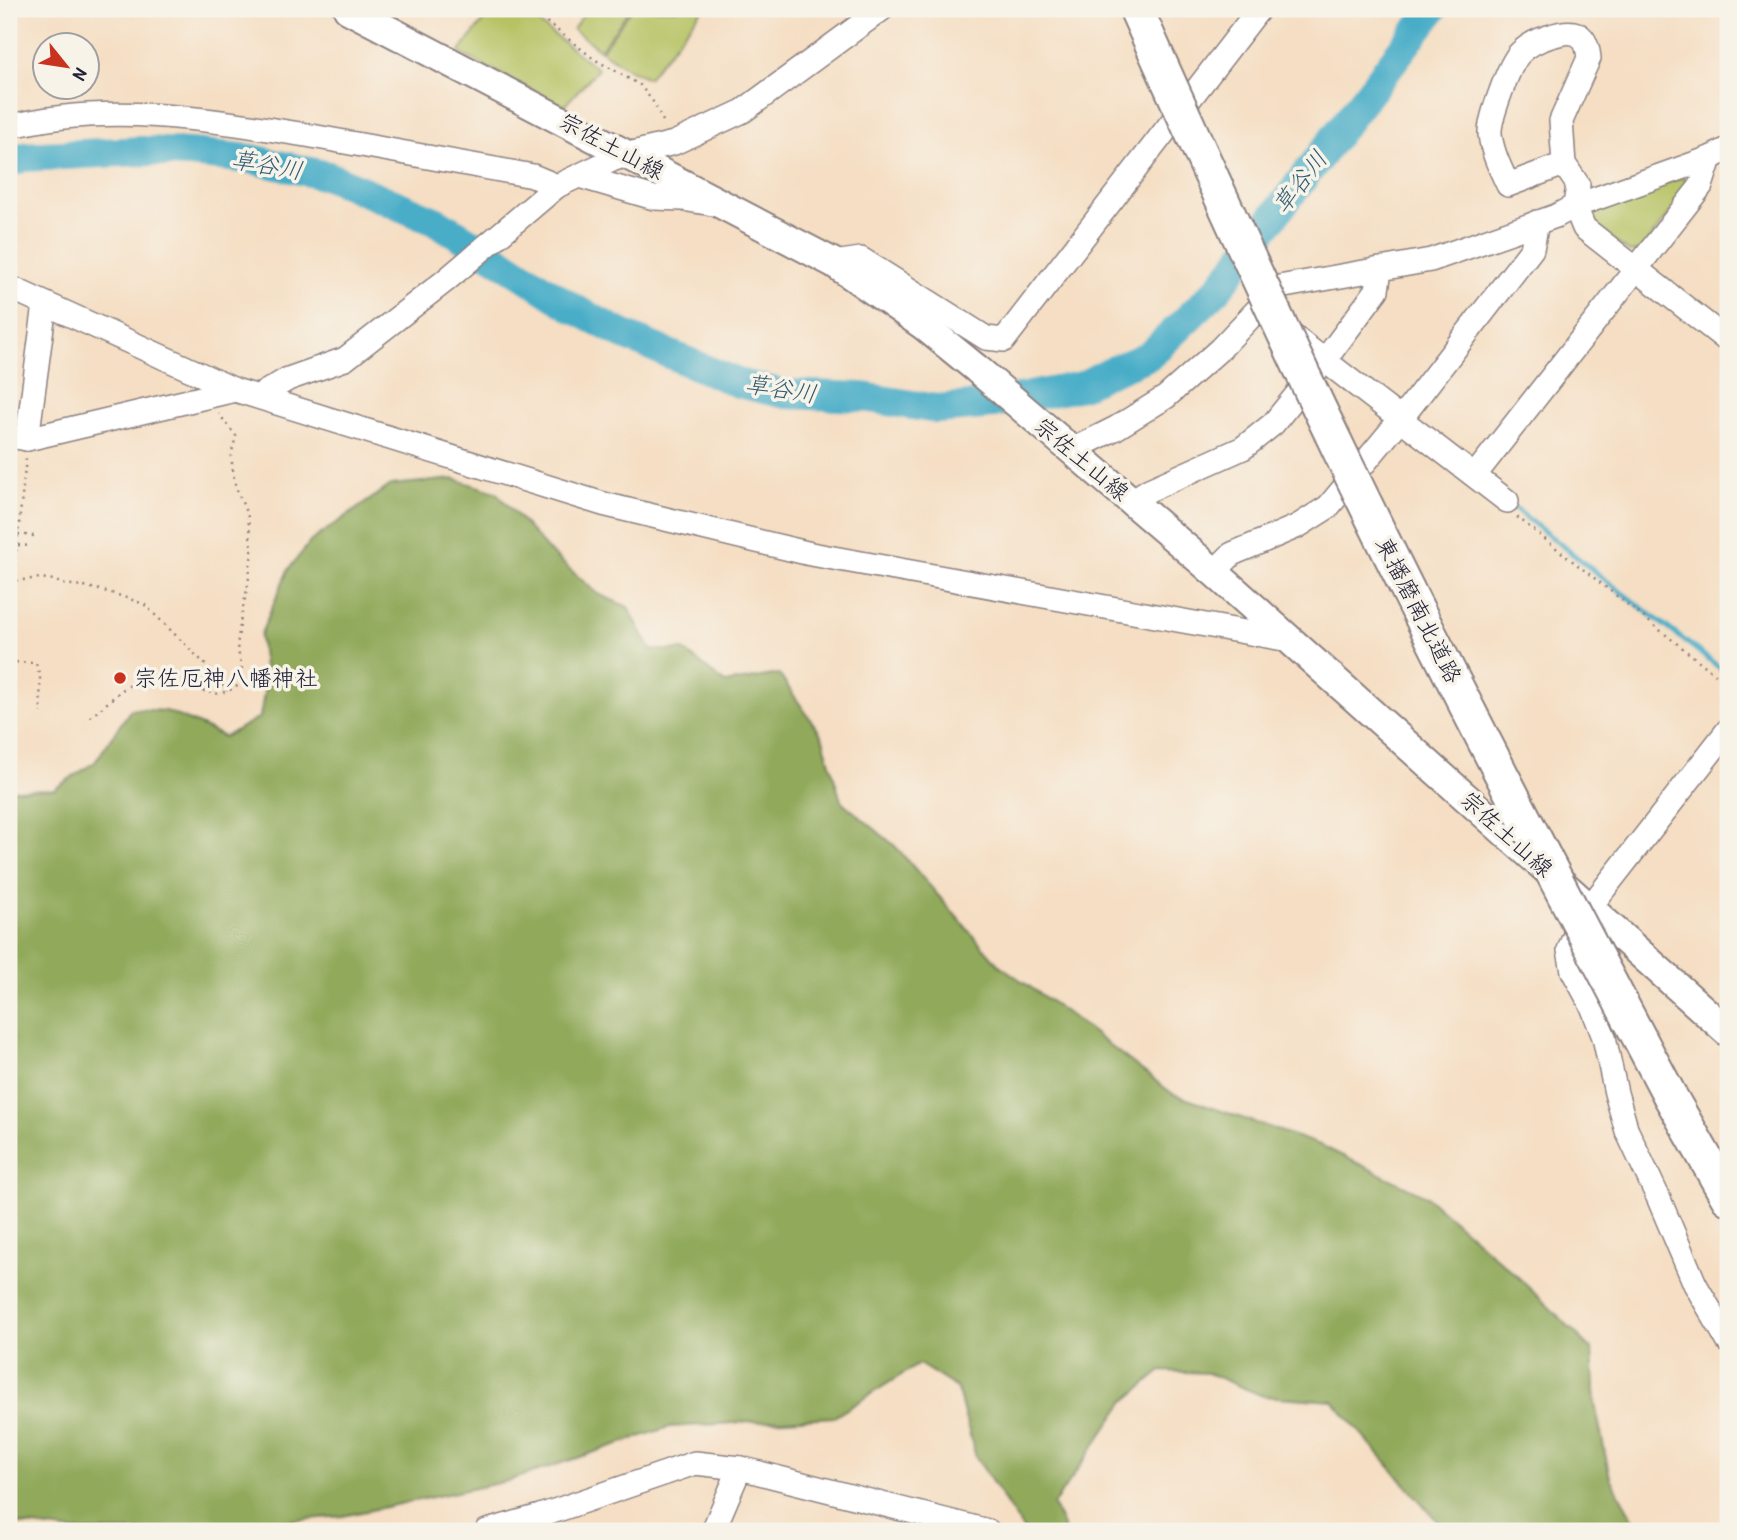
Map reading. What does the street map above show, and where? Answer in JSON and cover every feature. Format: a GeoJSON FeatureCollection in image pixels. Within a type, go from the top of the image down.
{"type":"FeatureCollection","features":[{"type":"Feature","properties":{"kind":"highway","name":"東播磨南北道路"},"geometry":{"type":"LineString","coordinates":[[1136,9],[1343,457],[1510,791],[1678,1091],[1728,1158]]}},
{"type":"Feature","properties":{"kind":"highway","name":"東播磨南北道路"},"geometry":{"type":"LineString","coordinates":[[1157,9],[1291,304],[1362,452],[1613,950],[1728,1198]]}},
{"type":"Feature","properties":{"kind":"main road","name":"宗佐土山線"},"geometry":{"type":"LineString","coordinates":[[348,9],[834,262],[923,325],[1214,572],[1728,1032]]}},
{"type":"Feature","properties":{"kind":"street"},"geometry":{"type":"LineString","coordinates":[[259,396],[288,379],[345,359],[445,281],[557,186],[612,160],[674,143],[743,111],[882,9]]}},
{"type":"Feature","properties":{"kind":"street"},"geometry":{"type":"LineString","coordinates":[[834,262],[861,259],[986,338],[1004,340],[1259,9]]}},
{"type":"Feature","properties":{"kind":"street"},"geometry":{"type":"LineString","coordinates":[[1564,164],[1507,185],[1493,152],[1490,130],[1506,75],[1520,53],[1541,39],[1566,30],[1584,40],[1589,58],[1561,121],[1564,164],[1578,184],[1575,206],[1584,228],[1728,341]]}},
{"type":"Feature","properties":{"kind":"street"},"geometry":{"type":"LineString","coordinates":[[9,127],[36,120],[91,115],[195,118],[533,176],[557,186]]}},
{"type":"Feature","properties":{"kind":"street"},"geometry":{"type":"LineString","coordinates":[[1065,444],[1116,428],[1167,397],[1220,349],[1279,287],[1431,260],[1719,154]]}},
{"type":"Feature","properties":{"kind":"street"},"geometry":{"type":"LineString","coordinates":[[1475,475],[1701,186],[1719,154]]}},
{"type":"Feature","properties":{"kind":"street"},"geometry":{"type":"LineString","coordinates":[[579,176],[653,198],[726,205]]}},
{"type":"Feature","properties":{"kind":"street"},"geometry":{"type":"LineString","coordinates":[[1214,572],[1232,554],[1298,526],[1328,508],[1400,420],[1532,249],[1537,222]]}},
{"type":"Feature","properties":{"kind":"street"},"geometry":{"type":"LineString","coordinates":[[1132,501],[1149,490],[1243,448],[1273,424],[1325,360],[1377,289],[1380,270]]}},
{"type":"Feature","properties":{"kind":"street"},"geometry":{"type":"LineString","coordinates":[[9,287],[235,390],[603,504],[811,554],[1289,640]]}},
{"type":"Feature","properties":{"kind":"street"},"geometry":{"type":"LineString","coordinates":[[45,304],[18,438],[235,390]]}},
{"type":"Feature","properties":{"kind":"street"},"geometry":{"type":"LineString","coordinates":[[1258,309],[1507,501]]}},
{"type":"Feature","properties":{"kind":"street"},"geometry":{"type":"LineString","coordinates":[[1728,730],[1590,907],[1569,950],[1573,971],[1592,1006],[1604,1037],[1627,1131],[1695,1284],[1728,1341]]}},
{"type":"Feature","properties":{"kind":"street"},"geometry":{"type":"LineString","coordinates":[[487,1531],[540,1516],[695,1463],[740,1468],[988,1531]]}},
{"type":"Feature","properties":{"kind":"street"},"geometry":{"type":"LineString","coordinates":[[713,1531],[740,1468]]}},
{"type":"Feature","properties":{"kind":"path"},"geometry":{"type":"LineString","coordinates":[[530,9],[594,59],[640,86],[654,103],[674,143]]}},
{"type":"Feature","properties":{"kind":"path"},"geometry":{"type":"LineString","coordinates":[[90,717],[133,684],[175,680],[202,691],[219,694],[242,683],[237,646],[252,552],[248,517],[235,485],[231,456],[236,436],[208,396]]}},
{"type":"Feature","properties":{"kind":"path"},"geometry":{"type":"LineString","coordinates":[[9,621],[18,534],[18,438]]}},
{"type":"Feature","properties":{"kind":"path"},"geometry":{"type":"LineString","coordinates":[[1507,501],[1518,519],[1728,684]]}},
{"type":"Feature","properties":{"kind":"path"},"geometry":{"type":"LineString","coordinates":[[18,534],[34,536]]}},
{"type":"Feature","properties":{"kind":"path"},"geometry":{"type":"LineString","coordinates":[[17,545],[32,546]]}},
{"type":"Feature","properties":{"kind":"path"},"geometry":{"type":"LineString","coordinates":[[9,580],[55,580],[61,584],[84,586],[144,604],[209,668],[227,691]]}},
{"type":"Feature","properties":{"kind":"path"},"geometry":{"type":"LineString","coordinates":[[9,662],[36,663],[40,677],[41,713]]}},
{"type":"Feature","properties":{"kind":"green space"},"geometry":{"type":"Polygon","coordinates":[[[492,9],[521,9],[598,69],[564,106],[459,53],[492,9]]]}},
{"type":"Feature","properties":{"kind":"green space"},"geometry":{"type":"Polygon","coordinates":[[[588,9],[630,9],[600,50],[573,29],[588,9]]]}},
{"type":"Feature","properties":{"kind":"green space"},"geometry":{"type":"Polygon","coordinates":[[[632,9],[703,9],[648,78],[601,51],[632,9]]]}},
{"type":"Feature","properties":{"kind":"green space"},"geometry":{"type":"Polygon","coordinates":[[[1682,177],[1691,187],[1640,251],[1629,252],[1589,221],[1592,212],[1682,177]]]}},
{"type":"Feature","properties":{"kind":"green space"},"geometry":{"type":"Polygon","coordinates":[[[454,479],[496,492],[548,550],[598,594],[628,607],[651,650],[684,650],[725,683],[779,674],[822,736],[841,801],[895,846],[998,964],[1173,1094],[1320,1145],[1426,1196],[1517,1276],[1592,1349],[1595,1404],[1610,1478],[1640,1531],[1446,1531],[1333,1401],[1263,1396],[1208,1373],[1161,1371],[1125,1401],[1053,1505],[1065,1531],[1024,1531],[976,1457],[957,1388],[919,1364],[834,1417],[669,1427],[508,1481],[343,1516],[172,1531],[73,1531],[9,1523],[9,790],[54,789],[95,762],[131,709],[166,711],[224,737],[260,717],[266,682],[260,636],[288,570],[311,541],[391,485],[454,479]]]}},
{"type":"Feature","properties":{"kind":"waterway","name":"草谷川"},"geometry":{"type":"LineString","coordinates":[[9,163],[23,157],[142,151],[251,159],[328,176],[437,222],[573,308],[622,334],[738,383],[785,394],[863,397],[937,409],[983,405],[1082,386],[1150,355],[1218,289],[1433,9]]}},
{"type":"Feature","properties":{"kind":"waterway"},"geometry":{"type":"LineString","coordinates":[[1513,507],[1728,674]]}},
{"type":"Feature","properties":{"kind":"place","name":"宗佐厄神八幡神社"},"geometry":{"type":"Point","coordinates":[120,678]}}]}
